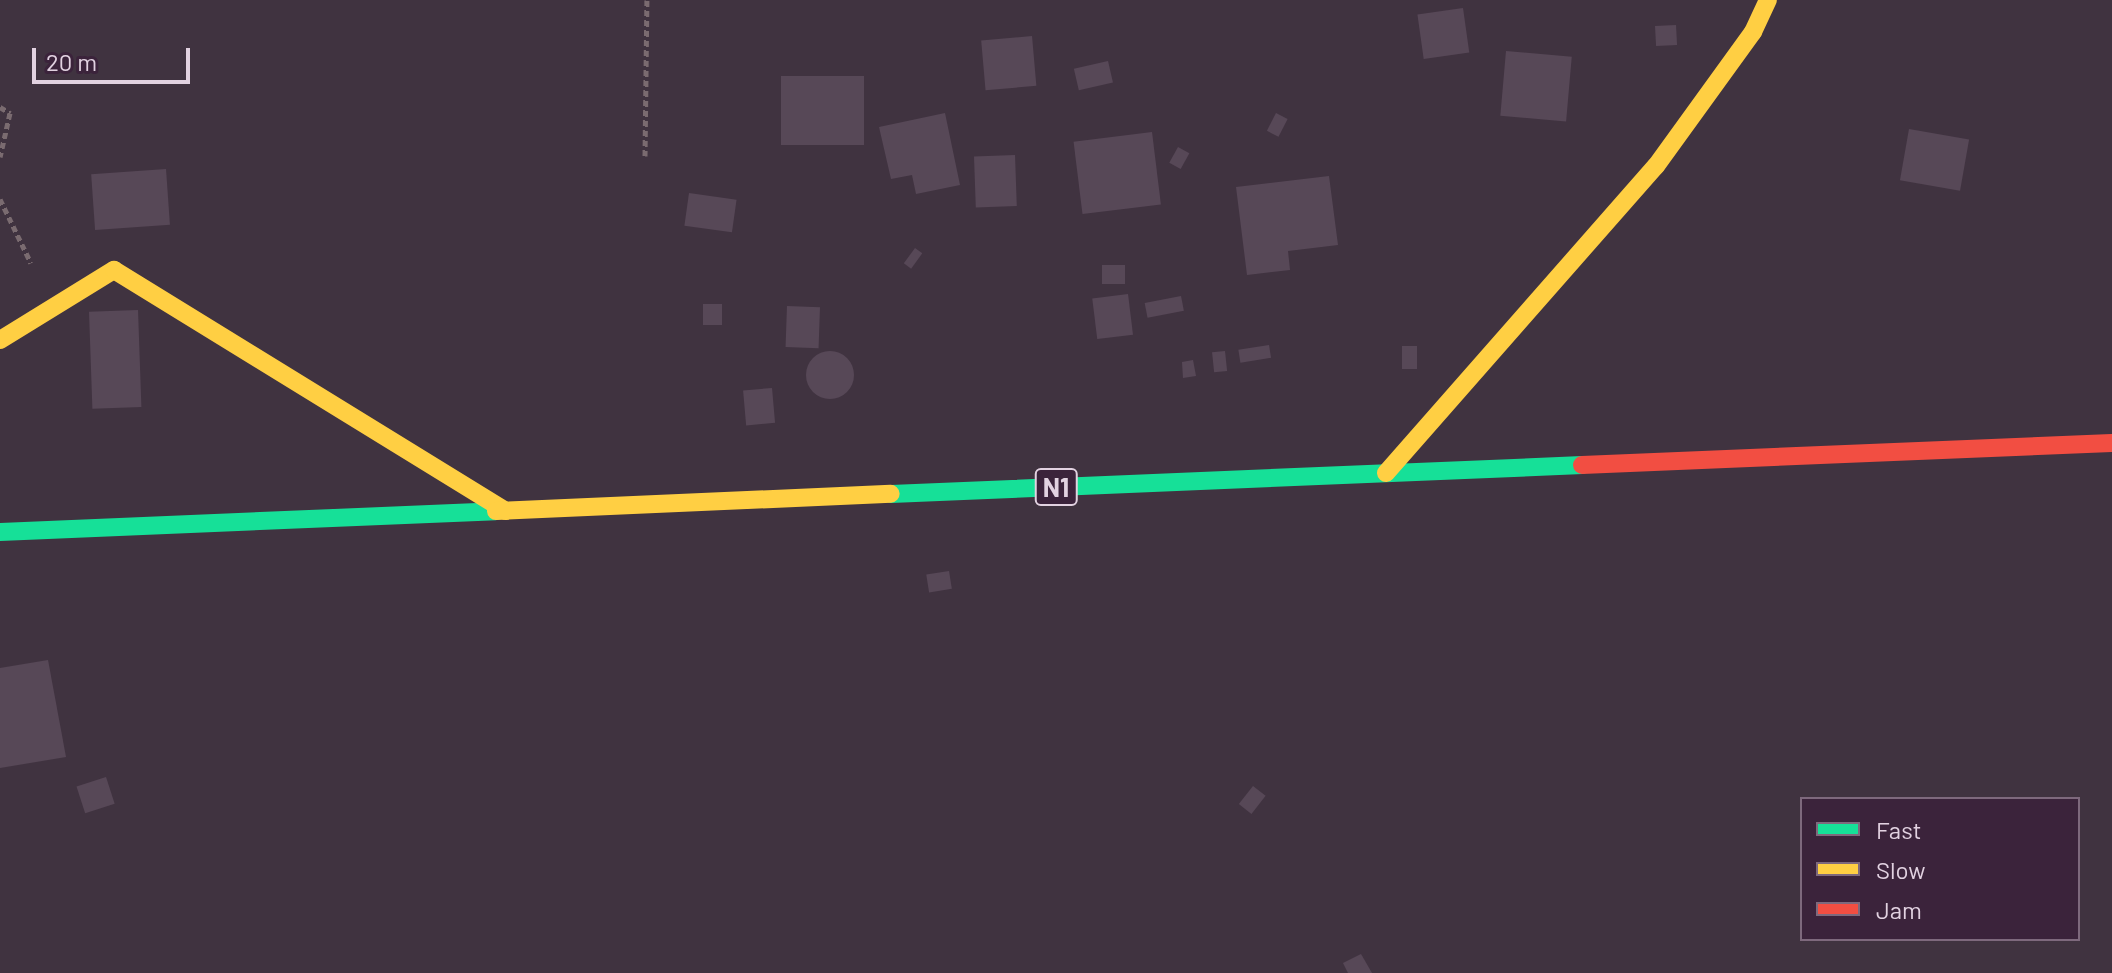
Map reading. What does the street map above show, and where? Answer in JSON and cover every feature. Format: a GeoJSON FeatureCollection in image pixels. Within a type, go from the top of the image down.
{"type":"FeatureCollection","features":[{"type":"Feature","properties":{"kind":"main road"},"geometry":{"type":"LineString","coordinates":[[1386,473],[1656,166],[1753,32],[1768,0]]}},
{"type":"Feature","properties":{"kind":"main road"},"geometry":{"type":"LineString","coordinates":[[0,340],[114,270],[506,511]]}},
{"type":"Feature","properties":{"kind":"main road","name":"N1"},"geometry":{"type":"LineString","coordinates":[[0,532],[2112,443]]}},
{"type":"Feature","properties":{"kind":"path"},"geometry":{"type":"LineString","coordinates":[[645,156],[647,0]]}},
{"type":"Feature","properties":{"kind":"path"},"geometry":{"type":"LineString","coordinates":[[0,107],[10,113],[0,157]]}},
{"type":"Feature","properties":{"kind":"path"},"geometry":{"type":"LineString","coordinates":[[0,199],[53,308]]}},
{"type":"Feature","properties":{"kind":"building"},"geometry":{"type":"Polygon","coordinates":[[[1463,8],[1469,53],[1424,59],[1417,14],[1463,8]]]}},
{"type":"Feature","properties":{"kind":"building"},"geometry":{"type":"Polygon","coordinates":[[[1676,25],[1677,45],[1656,46],[1655,26],[1676,25]]]}},
{"type":"Feature","properties":{"kind":"building"},"geometry":{"type":"Polygon","coordinates":[[[1032,36],[1036,86],[986,90],[981,40],[1032,36]]]}},
{"type":"Feature","properties":{"kind":"building"},"geometry":{"type":"Polygon","coordinates":[[[1506,51],[1572,57],[1566,122],[1500,116],[1506,51]]]}},
{"type":"Feature","properties":{"kind":"building"},"geometry":{"type":"Polygon","coordinates":[[[1108,61],[1113,82],[1079,90],[1074,69],[1108,61]]]}},
{"type":"Feature","properties":{"kind":"building"},"geometry":{"type":"Polygon","coordinates":[[[781,76],[864,76],[864,145],[781,145],[781,76]]]}},
{"type":"Feature","properties":{"kind":"building"},"geometry":{"type":"Polygon","coordinates":[[[945,113],[960,185],[916,194],[912,175],[891,179],[879,127],[945,113]]]}},
{"type":"Feature","properties":{"kind":"building"},"geometry":{"type":"Polygon","coordinates":[[[1276,113],[1288,119],[1279,137],[1267,131],[1276,113]]]}},
{"type":"Feature","properties":{"kind":"building"},"geometry":{"type":"Polygon","coordinates":[[[1909,129],[1969,140],[1960,191],[1900,180],[1909,129]]]}},
{"type":"Feature","properties":{"kind":"building"},"geometry":{"type":"Polygon","coordinates":[[[1152,132],[1161,204],[1082,214],[1074,142],[1152,132]]]}},
{"type":"Feature","properties":{"kind":"building"},"geometry":{"type":"Polygon","coordinates":[[[1178,147],[1189,153],[1181,169],[1169,163],[1178,147]]]}},
{"type":"Feature","properties":{"kind":"building"},"geometry":{"type":"Polygon","coordinates":[[[1015,155],[1017,206],[976,207],[974,156],[1015,155]]]}},
{"type":"Feature","properties":{"kind":"building"},"geometry":{"type":"Polygon","coordinates":[[[166,169],[170,225],[95,230],[91,174],[166,169]]]}},
{"type":"Feature","properties":{"kind":"building"},"geometry":{"type":"Polygon","coordinates":[[[1329,176],[1338,245],[1288,251],[1290,270],[1247,275],[1236,187],[1329,176]]]}},
{"type":"Feature","properties":{"kind":"building"},"geometry":{"type":"Polygon","coordinates":[[[689,193],[737,200],[732,232],[684,226],[689,193]]]}},
{"type":"Feature","properties":{"kind":"building"},"geometry":{"type":"Polygon","coordinates":[[[915,248],[922,253],[911,269],[904,263],[915,248]]]}},
{"type":"Feature","properties":{"kind":"building"},"geometry":{"type":"Polygon","coordinates":[[[1102,265],[1125,265],[1125,284],[1102,284],[1102,265]]]}},
{"type":"Feature","properties":{"kind":"building"},"geometry":{"type":"Polygon","coordinates":[[[1128,294],[1133,335],[1097,339],[1092,298],[1128,294]]]}},
{"type":"Feature","properties":{"kind":"building"},"geometry":{"type":"Polygon","coordinates":[[[1181,296],[1184,311],[1148,318],[1145,303],[1181,296]]]}},
{"type":"Feature","properties":{"kind":"building"},"geometry":{"type":"Polygon","coordinates":[[[703,304],[722,304],[722,325],[703,325],[703,304]]]}},
{"type":"Feature","properties":{"kind":"building"},"geometry":{"type":"Polygon","coordinates":[[[787,306],[820,307],[819,348],[786,347],[787,306]]]}},
{"type":"Feature","properties":{"kind":"building"},"geometry":{"type":"Polygon","coordinates":[[[138,310],[141,407],[92,409],[89,312],[138,310]]]}},
{"type":"Feature","properties":{"kind":"building"},"geometry":{"type":"Polygon","coordinates":[[[1269,345],[1271,358],[1240,363],[1238,350],[1269,345]]]}},
{"type":"Feature","properties":{"kind":"building"},"geometry":{"type":"Polygon","coordinates":[[[1402,346],[1417,346],[1417,369],[1402,369],[1402,346]]]}},
{"type":"Feature","properties":{"kind":"building"},"geometry":{"type":"Polygon","coordinates":[[[830,351],[847,358],[854,375],[847,392],[830,399],[813,392],[806,375],[813,358],[830,351]]]}},
{"type":"Feature","properties":{"kind":"building"},"geometry":{"type":"Polygon","coordinates":[[[1225,351],[1227,371],[1214,372],[1212,352],[1225,351]]]}},
{"type":"Feature","properties":{"kind":"building"},"geometry":{"type":"Polygon","coordinates":[[[1193,360],[1196,376],[1183,378],[1182,362],[1193,360]]]}},
{"type":"Feature","properties":{"kind":"building"},"geometry":{"type":"Polygon","coordinates":[[[772,388],[775,423],[746,425],[743,391],[772,388]]]}},
{"type":"Feature","properties":{"kind":"building"},"geometry":{"type":"Polygon","coordinates":[[[949,571],[952,589],[929,592],[926,575],[949,571]]]}},
{"type":"Feature","properties":{"kind":"building"},"geometry":{"type":"Polygon","coordinates":[[[48,660],[66,757],[0,768],[0,668],[48,660]]]}},
{"type":"Feature","properties":{"kind":"building"},"geometry":{"type":"Polygon","coordinates":[[[106,777],[115,804],[85,813],[77,787],[106,777]]]}},
{"type":"Feature","properties":{"kind":"building"},"geometry":{"type":"Polygon","coordinates":[[[1253,786],[1266,796],[1251,814],[1239,804],[1253,786]]]}},
{"type":"Feature","properties":{"kind":"building"},"geometry":{"type":"Polygon","coordinates":[[[1361,954],[1372,973],[1348,973],[1343,963],[1361,954]]]}},
{"type":"Feature","properties":{"kind":"traffic: fast"},"geometry":{"type":"LineString","coordinates":[[891,494],[1582,465]]}},
{"type":"Feature","properties":{"kind":"traffic: fast"},"geometry":{"type":"LineString","coordinates":[[0,532],[496,511]]}},
{"type":"Feature","properties":{"kind":"traffic: slow"},"geometry":{"type":"LineString","coordinates":[[1386,473],[1656,166],[1753,32],[1768,0]]}},
{"type":"Feature","properties":{"kind":"traffic: slow"},"geometry":{"type":"LineString","coordinates":[[0,340],[114,270],[506,511]]}},
{"type":"Feature","properties":{"kind":"traffic: slow"},"geometry":{"type":"LineString","coordinates":[[496,511],[891,494]]}},
{"type":"Feature","properties":{"kind":"traffic: jam"},"geometry":{"type":"LineString","coordinates":[[1582,465],[2112,443]]}}]}
